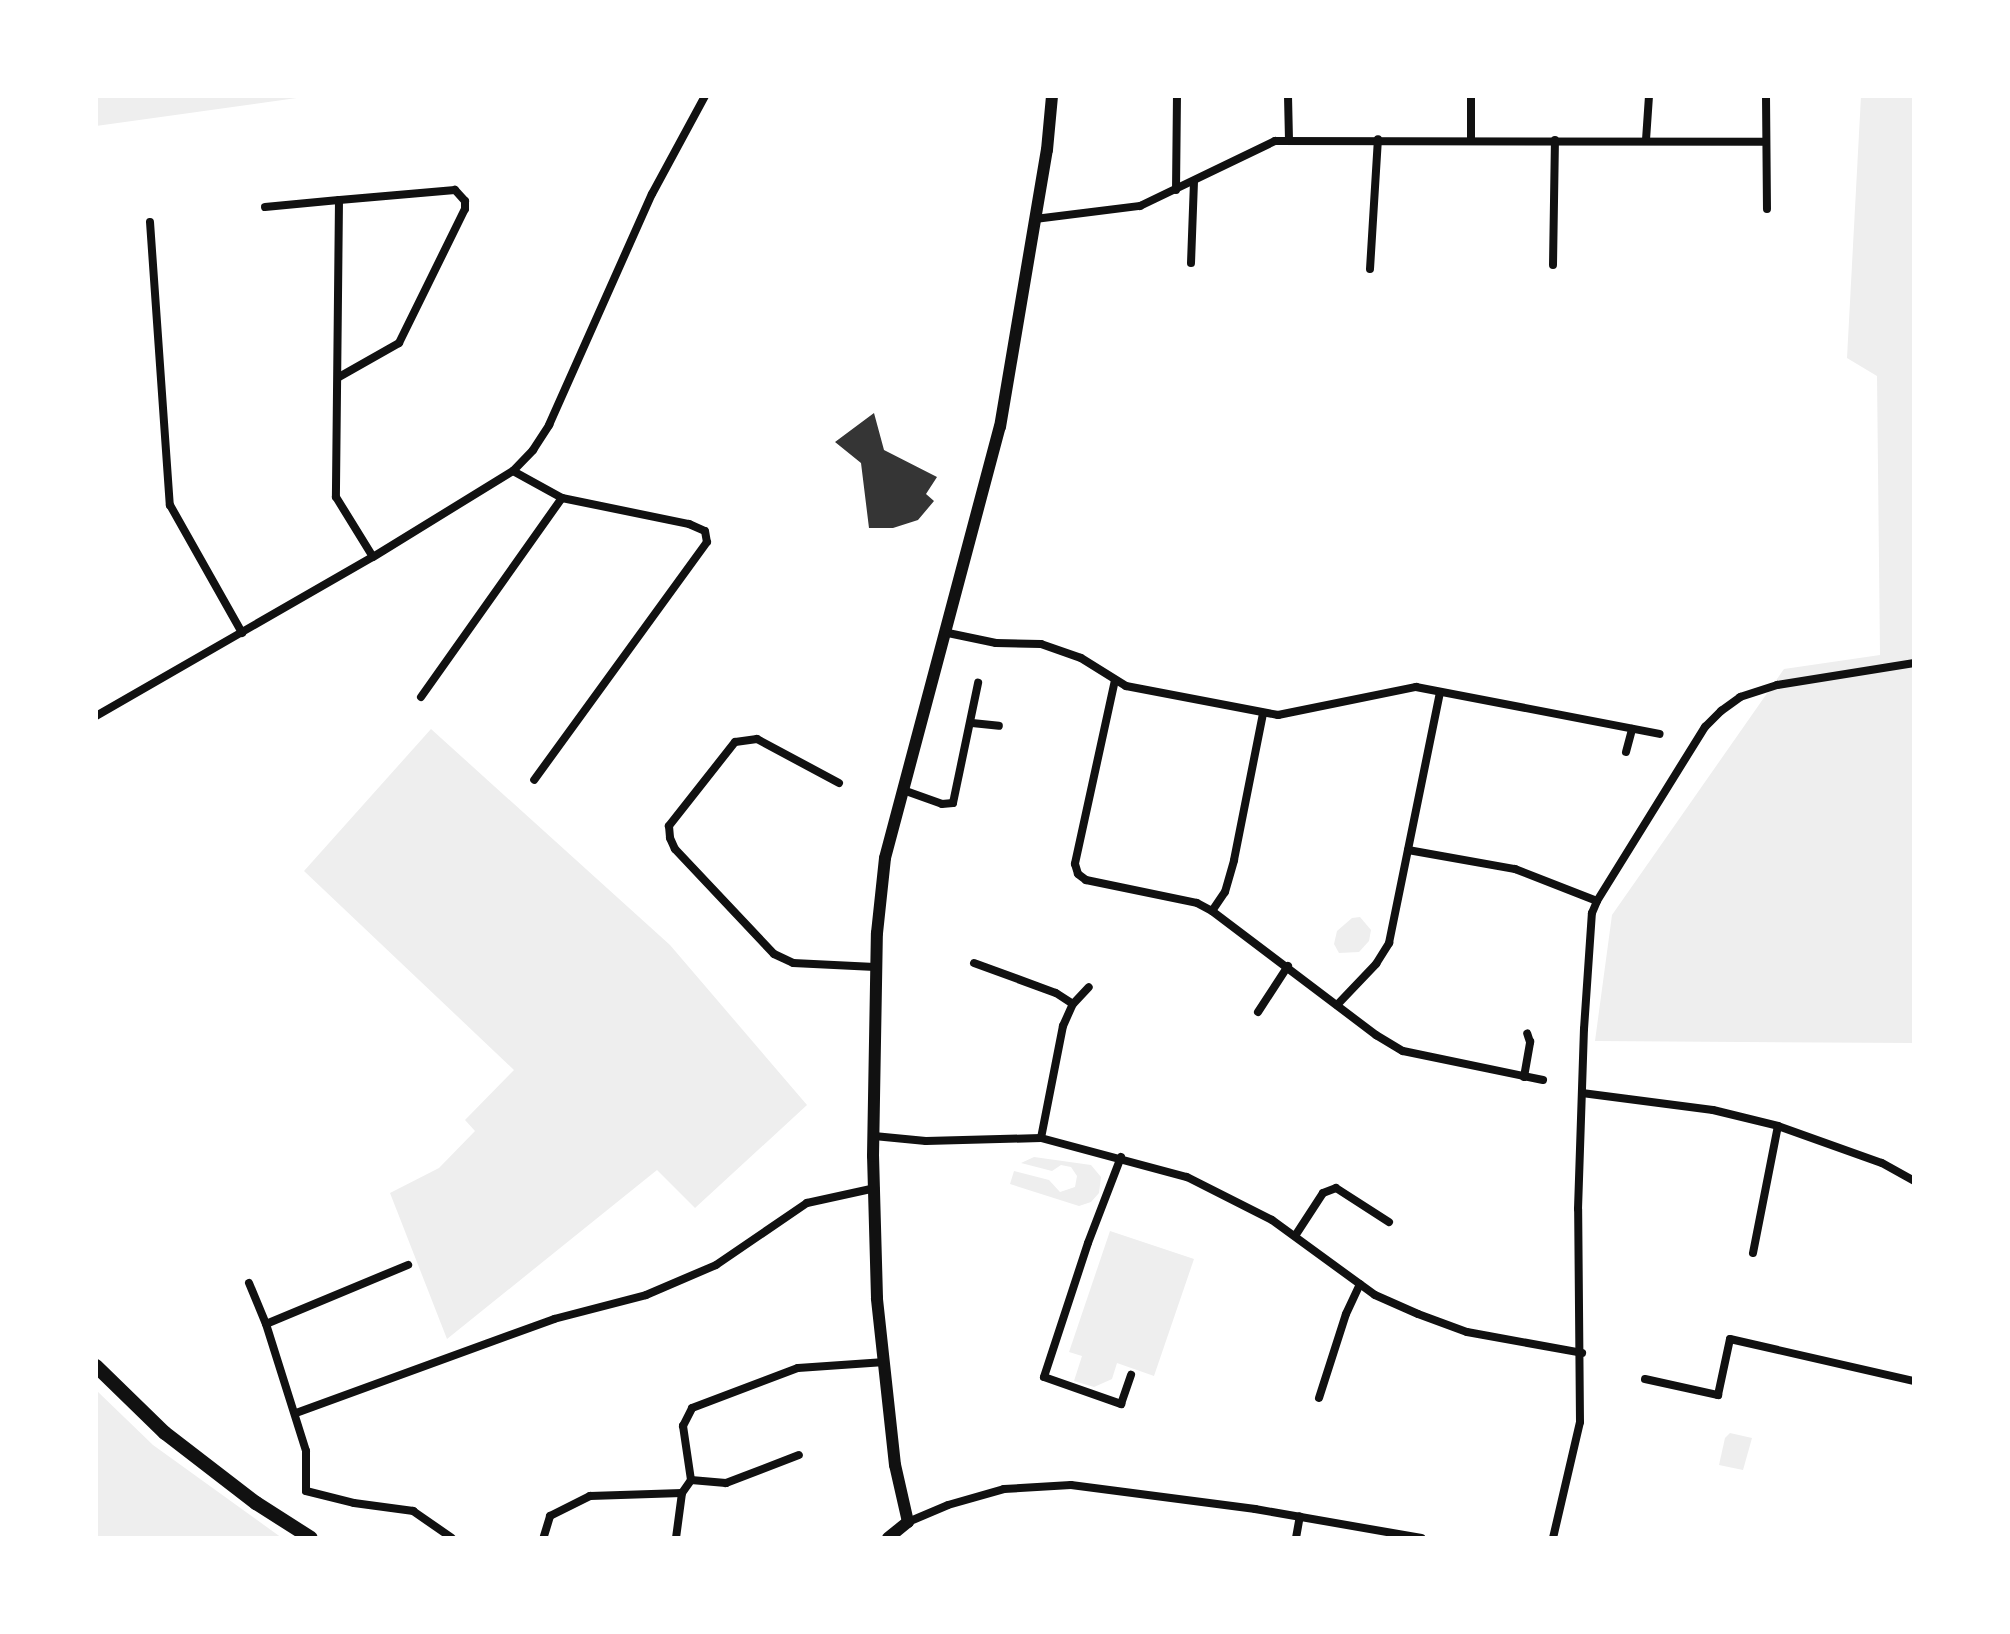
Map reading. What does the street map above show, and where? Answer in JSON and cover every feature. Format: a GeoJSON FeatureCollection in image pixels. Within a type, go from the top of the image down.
{"type":"FeatureCollection","features":[{"type":"Feature","properties":{"kind":"main road"},"geometry":{"type":"LineString","coordinates":[[96,1366],[165,1433],[256,1503],[311,1538]]}},
{"type":"Feature","properties":{"kind":"street"},"geometry":{"type":"LineString","coordinates":[[96,703],[99,714],[373,557],[513,471],[533,450],[549,425],[652,194],[705,96]]}},
{"type":"Feature","properties":{"kind":"street"},"geometry":{"type":"LineString","coordinates":[[908,1522],[895,1465],[877,1298],[875,967],[885,858],[948,633],[1000,427],[1052,96]]}},
{"type":"Feature","properties":{"kind":"street"},"geometry":{"type":"LineString","coordinates":[[1176,190],[1177,96]]}},
{"type":"Feature","properties":{"kind":"street"},"geometry":{"type":"LineString","coordinates":[[1288,96],[1289,141]]}},
{"type":"Feature","properties":{"kind":"street"},"geometry":{"type":"LineString","coordinates":[[1471,96],[1471,139]]}},
{"type":"Feature","properties":{"kind":"street"},"geometry":{"type":"LineString","coordinates":[[1646,140],[1649,96]]}},
{"type":"Feature","properties":{"kind":"street"},"geometry":{"type":"LineString","coordinates":[[1766,96],[1767,209]]}},
{"type":"Feature","properties":{"kind":"street"},"geometry":{"type":"LineString","coordinates":[[1370,269],[1378,139]]}},
{"type":"Feature","properties":{"kind":"street"},"geometry":{"type":"LineString","coordinates":[[1553,265],[1555,140]]}},
{"type":"Feature","properties":{"kind":"street"},"geometry":{"type":"LineString","coordinates":[[1035,219],[1140,206],[1275,141],[1765,142]]}},
{"type":"Feature","properties":{"kind":"street"},"geometry":{"type":"LineString","coordinates":[[1191,263],[1194,182]]}},
{"type":"Feature","properties":{"kind":"street"},"geometry":{"type":"LineString","coordinates":[[265,207],[455,190],[465,201],[465,209],[399,343],[339,377]]}},
{"type":"Feature","properties":{"kind":"street"},"geometry":{"type":"LineString","coordinates":[[339,200],[336,497],[373,557]]}},
{"type":"Feature","properties":{"kind":"street"},"geometry":{"type":"LineString","coordinates":[[150,222],[170,505],[242,633]]}},
{"type":"Feature","properties":{"kind":"street"},"geometry":{"type":"LineString","coordinates":[[513,471],[562,498],[689,524],[705,531],[707,542],[534,780]]}},
{"type":"Feature","properties":{"kind":"street"},"geometry":{"type":"LineString","coordinates":[[421,697],[562,498]]}},
{"type":"Feature","properties":{"kind":"street"},"geometry":{"type":"LineString","coordinates":[[948,633],[996,643],[1041,644],[1061,649],[1126,686],[1263,713],[1294,713],[1380,692],[1416,687],[1659,734]]}},
{"type":"Feature","properties":{"kind":"street"},"geometry":{"type":"LineString","coordinates":[[1553,1538],[1580,1422],[1582,1353],[1577,1232],[1592,913],[1705,727],[1721,711],[1740,697],[1777,685],[1914,663]]}},
{"type":"Feature","properties":{"kind":"street"},"geometry":{"type":"LineString","coordinates":[[1115,680],[1075,864],[1078,874],[1086,880],[1197,903],[1212,911],[1403,1051],[1543,1080]]}},
{"type":"Feature","properties":{"kind":"street"},"geometry":{"type":"LineString","coordinates":[[903,790],[942,804],[953,803],[978,683]]}},
{"type":"Feature","properties":{"kind":"street"},"geometry":{"type":"LineString","coordinates":[[1337,1005],[1376,964],[1389,943],[1440,692]]}},
{"type":"Feature","properties":{"kind":"street"},"geometry":{"type":"LineString","coordinates":[[1212,911],[1225,892],[1234,860],[1263,713]]}},
{"type":"Feature","properties":{"kind":"street"},"geometry":{"type":"LineString","coordinates":[[972,723],[999,726]]}},
{"type":"Feature","properties":{"kind":"street"},"geometry":{"type":"LineString","coordinates":[[1626,752],[1632,729]]}},
{"type":"Feature","properties":{"kind":"street"},"geometry":{"type":"LineString","coordinates":[[839,783],[757,739],[735,742],[669,826],[670,838],[675,849],[774,954],[793,963],[875,967]]}},
{"type":"Feature","properties":{"kind":"street"},"geometry":{"type":"LineString","coordinates":[[1408,850],[1515,869],[1597,901]]}},
{"type":"Feature","properties":{"kind":"street"},"geometry":{"type":"LineString","coordinates":[[974,963],[1056,993],[1073,1004]]}},
{"type":"Feature","properties":{"kind":"street"},"geometry":{"type":"LineString","coordinates":[[1258,1012],[1288,966]]}},
{"type":"Feature","properties":{"kind":"street"},"geometry":{"type":"LineString","coordinates":[[1041,1138],[1058,1043],[1073,1004],[1089,987]]}},
{"type":"Feature","properties":{"kind":"street"},"geometry":{"type":"LineString","coordinates":[[1524,1077],[1530,1042],[1527,1033]]}},
{"type":"Feature","properties":{"kind":"street"},"geometry":{"type":"LineString","coordinates":[[1582,1093],[1713,1110],[1778,1126],[1882,1163],[1914,1181]]}},
{"type":"Feature","properties":{"kind":"street"},"geometry":{"type":"LineString","coordinates":[[1753,1253],[1778,1126]]}},
{"type":"Feature","properties":{"kind":"street"},"geometry":{"type":"LineString","coordinates":[[874,1136],[926,1141],[1041,1138],[1121,1157],[1222,1192],[1295,1236],[1360,1284],[1418,1314],[1467,1332],[1582,1353]]}},
{"type":"Feature","properties":{"kind":"street"},"geometry":{"type":"LineString","coordinates":[[1121,1157],[1088,1243],[1044,1377],[1121,1404],[1131,1375]]}},
{"type":"Feature","properties":{"kind":"street"},"geometry":{"type":"LineString","coordinates":[[296,1413],[554,1319],[646,1295],[716,1265],[807,1203],[875,1188]]}},
{"type":"Feature","properties":{"kind":"street"},"geometry":{"type":"LineString","coordinates":[[1295,1236],[1323,1193],[1336,1188],[1389,1222]]}},
{"type":"Feature","properties":{"kind":"street"},"geometry":{"type":"LineString","coordinates":[[266,1324],[408,1265]]}},
{"type":"Feature","properties":{"kind":"street"},"geometry":{"type":"LineString","coordinates":[[249,1283],[296,1413],[306,1451],[306,1491],[354,1503],[413,1511],[452,1538]]}},
{"type":"Feature","properties":{"kind":"street"},"geometry":{"type":"LineString","coordinates":[[1319,1398],[1346,1314],[1360,1284]]}},
{"type":"Feature","properties":{"kind":"street"},"geometry":{"type":"LineString","coordinates":[[1645,1379],[1718,1395],[1730,1339],[1914,1381]]}},
{"type":"Feature","properties":{"kind":"street"},"geometry":{"type":"LineString","coordinates":[[676,1538],[682,1493],[691,1480],[683,1426],[692,1408],[798,1368],[885,1362]]}},
{"type":"Feature","properties":{"kind":"street"},"geometry":{"type":"LineString","coordinates":[[691,1480],[726,1483],[799,1455]]}},
{"type":"Feature","properties":{"kind":"street"},"geometry":{"type":"LineString","coordinates":[[888,1538],[908,1522],[948,1505],[1004,1489],[1071,1485],[1300,1516],[1422,1538]]}},
{"type":"Feature","properties":{"kind":"street"},"geometry":{"type":"LineString","coordinates":[[544,1536],[550,1516],[590,1496],[682,1493]]}},
{"type":"Feature","properties":{"kind":"street"},"geometry":{"type":"LineString","coordinates":[[1296,1538],[1300,1516]]}},
{"type":"Feature","properties":{"kind":"shaded area"},"geometry":{"type":"Polygon","coordinates":[[[96,96],[311,96],[96,126],[96,96]]]}},
{"type":"Feature","properties":{"kind":"shaded area"},"geometry":{"type":"Polygon","coordinates":[[[1861,96],[1914,96],[1914,1043],[1595,1041],[1612,915],[1784,669],[1880,655],[1877,376],[1847,358],[1861,96]]]}},
{"type":"Feature","properties":{"kind":"shaded area"},"geometry":{"type":"Polygon","coordinates":[[[431,729],[670,945],[807,1105],[695,1208],[657,1170],[447,1339],[390,1193],[439,1168],[475,1131],[465,1120],[514,1070],[304,871],[431,729]]]}},
{"type":"Feature","properties":{"kind":"shaded area"},"geometry":{"type":"Polygon","coordinates":[[[1360,917],[1371,930],[1369,941],[1359,952],[1339,953],[1334,944],[1337,931],[1352,918],[1360,917]]]}},
{"type":"Feature","properties":{"kind":"shaded area"},"geometry":{"type":"Polygon","coordinates":[[[1034,1157],[1091,1165],[1101,1177],[1099,1193],[1091,1202],[1079,1206],[1010,1184],[1014,1171],[1049,1180],[1060,1192],[1075,1187],[1077,1176],[1071,1167],[1061,1165],[1052,1171],[1021,1163],[1034,1157]]]}},
{"type":"Feature","properties":{"kind":"shaded area"},"geometry":{"type":"Polygon","coordinates":[[[1110,1231],[1194,1259],[1154,1376],[1117,1363],[1112,1379],[1094,1387],[1074,1381],[1082,1356],[1069,1352],[1110,1231]]]}},
{"type":"Feature","properties":{"kind":"shaded area"},"geometry":{"type":"Polygon","coordinates":[[[96,1390],[153,1445],[282,1538],[96,1538],[96,1390]]]}},
{"type":"Feature","properties":{"kind":"shaded area"},"geometry":{"type":"Polygon","coordinates":[[[1730,1433],[1752,1438],[1743,1470],[1719,1465],[1725,1438],[1730,1433]]]}},
{"type":"Feature","properties":{"kind":"building"},"geometry":{"type":"Polygon","coordinates":[[[874,413],[884,450],[937,477],[926,494],[934,501],[918,520],[893,528],[869,528],[861,463],[835,442],[874,413]]]}}]}
